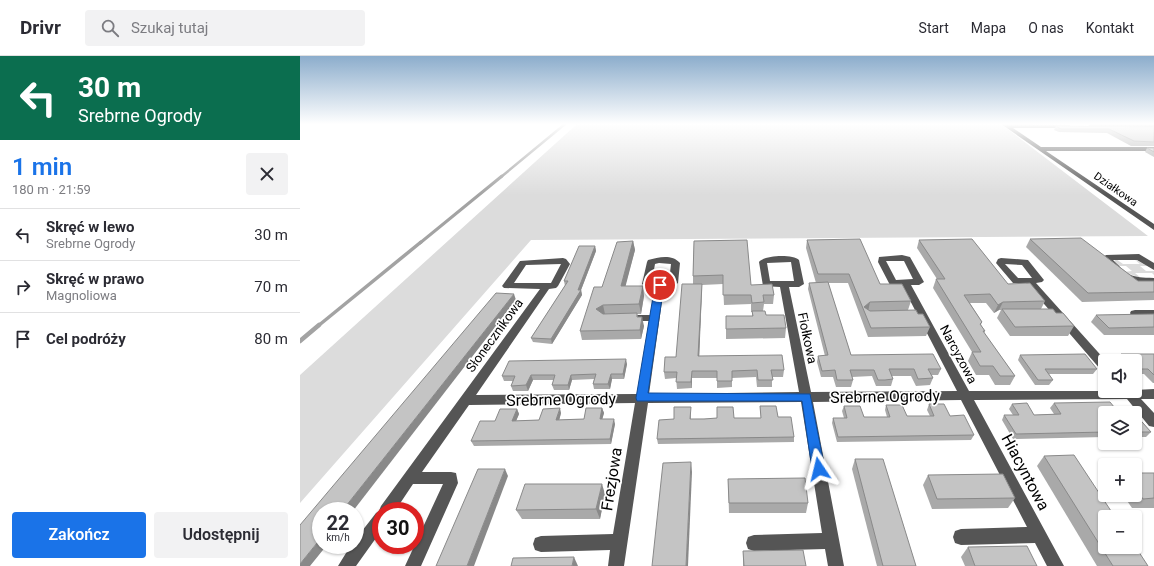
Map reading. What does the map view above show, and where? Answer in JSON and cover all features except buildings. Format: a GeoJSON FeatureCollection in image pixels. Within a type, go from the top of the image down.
{"type":"FeatureCollection","features":[{"type":"Feature","properties":{"kind":"street"},"geometry":{"type":"LineString","coordinates":[[1041,149],[1154,149]]}},
{"type":"Feature","properties":{"kind":"street","name":"Działkowa"},"geometry":{"type":"LineString","coordinates":[[1041,149],[1154,228]]}},
{"type":"Feature","properties":{"kind":"street"},"geometry":{"type":"LineString","coordinates":[[1153,282],[1137,281],[1125,277],[1106,258],[1139,257],[1154,267]]}},
{"type":"Feature","properties":{"kind":"street"},"geometry":{"type":"LineString","coordinates":[[765,260],[795,260],[799,284],[784,285],[766,284],[763,262],[765,260]]}},
{"type":"Feature","properties":{"kind":"street","name":"Słonecznikowa"},"geometry":{"type":"LineString","coordinates":[[465,400],[546,287],[556,284],[566,264],[565,262],[523,263],[507,284],[507,286],[510,287],[546,287]]}},
{"type":"Feature","properties":{"kind":"street"},"geometry":{"type":"LineString","coordinates":[[1029,281],[1098,359]]}},
{"type":"Feature","properties":{"kind":"street","name":"Narcyzowa"},"geometry":{"type":"LineString","coordinates":[[906,284],[918,315],[964,395]]}},
{"type":"Feature","properties":{"kind":"street","name":"Frezjowa"},"geometry":{"type":"LineString","coordinates":[[616,566],[641,398],[660,285]]}},
{"type":"Feature","properties":{"kind":"street","name":"Fiołkowa"},"geometry":{"type":"LineString","coordinates":[[784,285],[786,317],[806,397],[836,566]]}},
{"type":"Feature","properties":{"kind":"street"},"geometry":{"type":"LineString","coordinates":[[1135,313],[1154,313]]}},
{"type":"Feature","properties":{"kind":"street"},"geometry":{"type":"LineString","coordinates":[[1043,314],[1058,314]]}},
{"type":"Feature","properties":{"kind":"street"},"geometry":{"type":"LineString","coordinates":[[619,319],[654,318]]}},
{"type":"Feature","properties":{"kind":"street","name":"Srebrne Ogrody"},"geometry":{"type":"LineString","coordinates":[[465,400],[1098,393]]}},
{"type":"Feature","properties":{"kind":"street","name":"Srebrne Ogrody"},"geometry":{"type":"LineString","coordinates":[[1142,394],[1154,394]]}},
{"type":"Feature","properties":{"kind":"street","name":"Hiacyntowa"},"geometry":{"type":"LineString","coordinates":[[964,395],[1056,566]]}},
{"type":"Feature","properties":{"kind":"street"},"geometry":{"type":"LineString","coordinates":[[1132,398],[1154,422]]}},
{"type":"Feature","properties":{"kind":"street"},"geometry":{"type":"LineString","coordinates":[[393,502],[465,400]]}},
{"type":"Feature","properties":{"kind":"street"},"geometry":{"type":"LineString","coordinates":[[410,478],[451,478],[451,483],[413,566]]}},
{"type":"Feature","properties":{"kind":"street"},"geometry":{"type":"LineString","coordinates":[[346,566],[372,530]]}},
{"type":"Feature","properties":{"kind":"street"},"geometry":{"type":"LineString","coordinates":[[961,538],[1040,535]]}},
{"type":"Feature","properties":{"kind":"street"},"geometry":{"type":"LineString","coordinates":[[541,544],[620,542]]}},
{"type":"Feature","properties":{"kind":"street"},"geometry":{"type":"LineString","coordinates":[[754,543],[831,542]]}},
{"type":"Feature","properties":{"kind":"shaded area"},"geometry":{"type":"Polygon","coordinates":[[[551,148],[1032,148],[1148,236],[531,240],[300,503],[300,375],[551,148]]]}},
{"type":"Feature","properties":{"kind":"shaded area"},"geometry":{"type":"Polygon","coordinates":[[[1116,259],[1123,264],[1140,264],[1134,259],[1148,266],[1140,266],[1146,271],[1154,271],[1154,275],[1152,273],[1135,273],[1141,278],[1124,272],[1132,271],[1126,266],[1117,266],[1114,262],[1116,259]]]}},
{"type":"Feature","properties":{"kind":"waterway"},"geometry":{"type":"LineString","coordinates":[[501,177],[536,148]]}},
{"type":"Feature","properties":{"kind":"waterway"},"geometry":{"type":"LineString","coordinates":[[420,243],[502,176]]}},
{"type":"Feature","properties":{"kind":"waterway"},"geometry":{"type":"LineString","coordinates":[[318,326],[421,242]]}},
{"type":"Feature","properties":{"kind":"waterway"},"geometry":{"type":"LineString","coordinates":[[300,341],[319,325]]}},
{"type":"Feature","properties":{"kind":"route"},"geometry":{"type":"LineString","coordinates":[[660,285],[641,398],[806,397],[819,469]]}}]}
